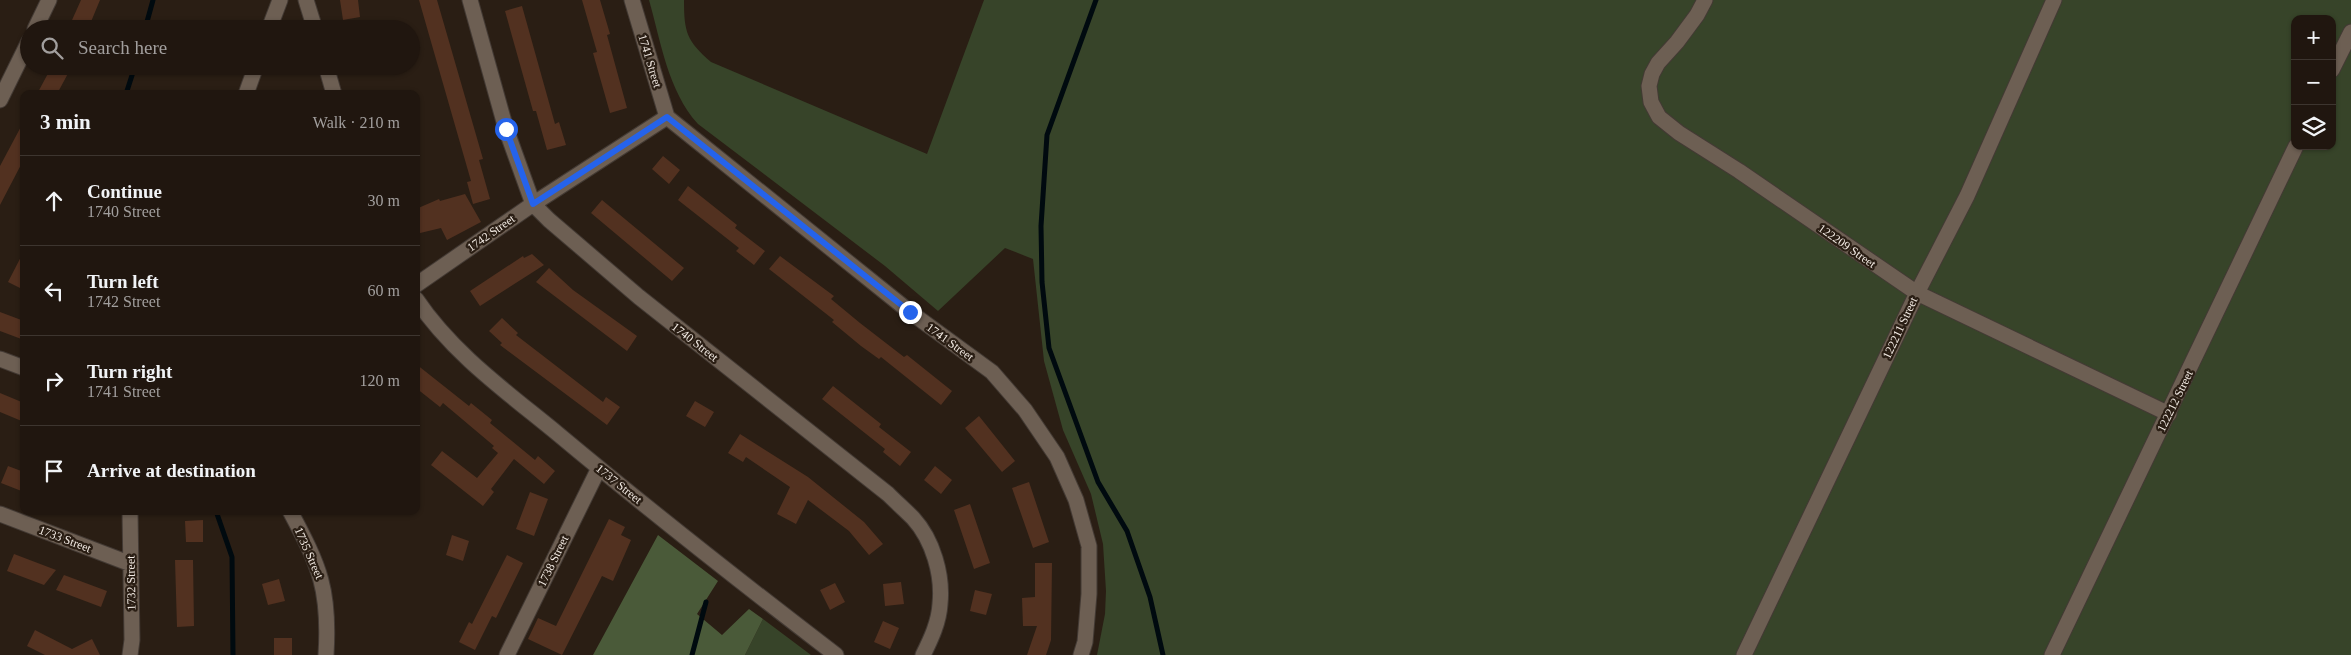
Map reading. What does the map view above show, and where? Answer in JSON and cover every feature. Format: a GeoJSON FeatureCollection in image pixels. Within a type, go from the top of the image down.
{"type":"FeatureCollection","features":[{"type":"Feature","properties":{"kind":"street"},"geometry":{"type":"LineString","coordinates":[[39,20],[49,0]]}},
{"type":"Feature","properties":{"kind":"street"},"geometry":{"type":"LineString","coordinates":[[272,20],[280,0]]}},
{"type":"Feature","properties":{"kind":"street"},"geometry":{"type":"LineString","coordinates":[[306,0],[312,20]]}},
{"type":"Feature","properties":{"kind":"street","name":"1740 Street"},"geometry":{"type":"LineString","coordinates":[[470,0],[506,129],[533,204],[548,220],[639,297],[880,488],[914,519],[930,545],[939,577],[940,604],[934,630],[923,655]]}},
{"type":"Feature","properties":{"kind":"street","name":"1741 Street"},"geometry":{"type":"LineString","coordinates":[[632,0],[667,117],[910,312],[992,372],[1025,410],[1057,457],[1076,500],[1089,546],[1088,603],[1085,642],[1081,655]]}},
{"type":"Feature","properties":{"kind":"street","name":"122209 Street"},"geometry":{"type":"LineString","coordinates":[[1705,0],[1697,15],[1652,74],[1649,86],[1651,102],[1659,117],[1679,133],[1739,171],[1917,293],[2169,414]]}},
{"type":"Feature","properties":{"kind":"street","name":"122211 Street"},"geometry":{"type":"LineString","coordinates":[[1744,655],[1917,293],[1967,196],[2054,0]]}},
{"type":"Feature","properties":{"kind":"street"},"geometry":{"type":"LineString","coordinates":[[2336,62],[2351,32]]}},
{"type":"Feature","properties":{"kind":"street"},"geometry":{"type":"LineString","coordinates":[[0,100],[20,59]]}},
{"type":"Feature","properties":{"kind":"street"},"geometry":{"type":"LineString","coordinates":[[247,90],[253,75]]}},
{"type":"Feature","properties":{"kind":"street"},"geometry":{"type":"LineString","coordinates":[[329,75],[333,90]]}},
{"type":"Feature","properties":{"kind":"street","name":"1742 Street"},"geometry":{"type":"LineString","coordinates":[[420,282],[533,204],[667,117]]}},
{"type":"Feature","properties":{"kind":"street","name":"122212 Street"},"geometry":{"type":"LineString","coordinates":[[2052,655],[2294,150]]}},
{"type":"Feature","properties":{"kind":"street","name":"1737 Street"},"geometry":{"type":"LineString","coordinates":[[420,304],[446,338],[467,359],[599,468],[836,655]]}},
{"type":"Feature","properties":{"kind":"street"},"geometry":{"type":"LineString","coordinates":[[0,359],[20,366]]}},
{"type":"Feature","properties":{"kind":"street","name":"1738 Street"},"geometry":{"type":"LineString","coordinates":[[507,655],[599,468]]}},
{"type":"Feature","properties":{"kind":"street","name":"1733 Street"},"geometry":{"type":"LineString","coordinates":[[0,514],[131,564]]}},
{"type":"Feature","properties":{"kind":"street","name":"1732 Street"},"geometry":{"type":"LineString","coordinates":[[130,515],[132,640],[130,655]]}},
{"type":"Feature","properties":{"kind":"street","name":"1735 Street"},"geometry":{"type":"LineString","coordinates":[[292,515],[322,578],[326,600],[326,655]]}},
{"type":"Feature","properties":{"kind":"green space"},"geometry":{"type":"Polygon","coordinates":[[[649,0],[684,0],[686,29],[692,42],[711,62],[927,154],[984,0],[2351,0],[2351,655],[1097,655],[1105,614],[1106,591],[1103,544],[1091,494],[1063,430],[1044,361],[1033,259],[1005,248],[938,311],[885,266],[698,124],[679,97],[662,49],[649,0]]]}},
{"type":"Feature","properties":{"kind":"green space"},"geometry":{"type":"Polygon","coordinates":[[[658,535],[718,581],[697,614],[722,635],[749,609],[763,619],[745,655],[593,655],[658,535]]]}},
{"type":"Feature","properties":{"kind":"green space"},"geometry":{"type":"Polygon","coordinates":[[[763,619],[811,655],[745,655],[763,619]]]}},
{"type":"Feature","properties":{"kind":"building"},"geometry":{"type":"Polygon","coordinates":[[[81,0],[100,0],[92,20],[72,20],[81,0]]]}},
{"type":"Feature","properties":{"kind":"building"},"geometry":{"type":"Polygon","coordinates":[[[340,0],[358,0],[360,17],[343,20],[340,0]]]}},
{"type":"Feature","properties":{"kind":"building"},"geometry":{"type":"Polygon","coordinates":[[[419,0],[437,0],[483,159],[479,160],[490,199],[473,204],[467,182],[471,181],[419,0]]]}},
{"type":"Feature","properties":{"kind":"building"},"geometry":{"type":"Polygon","coordinates":[[[582,0],[600,0],[610,34],[607,35],[627,108],[610,113],[593,53],[597,52],[582,0]]]}},
{"type":"Feature","properties":{"kind":"building"},"geometry":{"type":"Polygon","coordinates":[[[522,6],[555,124],[559,122],[566,145],[547,150],[536,111],[533,111],[505,11],[522,6]]]}},
{"type":"Feature","properties":{"kind":"building"},"geometry":{"type":"Polygon","coordinates":[[[47,75],[67,75],[59,90],[39,90],[47,75]]]}},
{"type":"Feature","properties":{"kind":"building"},"geometry":{"type":"Polygon","coordinates":[[[20,128],[20,167],[0,205],[0,166],[20,128]]]}},
{"type":"Feature","properties":{"kind":"building"},"geometry":{"type":"Polygon","coordinates":[[[663,156],[680,170],[669,184],[652,169],[663,156]]]}},
{"type":"Feature","properties":{"kind":"building"},"geometry":{"type":"Polygon","coordinates":[[[688,186],[737,225],[735,228],[765,251],[754,265],[736,251],[739,248],[678,200],[688,186]]]}},
{"type":"Feature","properties":{"kind":"building"},"geometry":{"type":"Polygon","coordinates":[[[465,194],[481,222],[447,240],[441,228],[420,233],[420,207],[439,199],[440,201],[465,194]]]}},
{"type":"Feature","properties":{"kind":"building"},"geometry":{"type":"Polygon","coordinates":[[[602,200],[684,268],[672,281],[591,213],[602,200]]]}},
{"type":"Feature","properties":{"kind":"building"},"geometry":{"type":"Polygon","coordinates":[[[532,254],[544,265],[480,306],[470,291],[523,256],[524,258],[532,254]]]}},
{"type":"Feature","properties":{"kind":"building"},"geometry":{"type":"Polygon","coordinates":[[[780,256],[834,296],[831,299],[860,323],[904,357],[907,355],[952,391],[941,405],[881,357],[879,359],[861,346],[832,322],[834,320],[769,269],[780,256]]]}},
{"type":"Feature","properties":{"kind":"building"},"geometry":{"type":"Polygon","coordinates":[[[20,259],[20,288],[8,282],[20,259]]]}},
{"type":"Feature","properties":{"kind":"building"},"geometry":{"type":"Polygon","coordinates":[[[549,268],[573,290],[637,336],[627,351],[536,282],[549,268]]]}},
{"type":"Feature","properties":{"kind":"building"},"geometry":{"type":"Polygon","coordinates":[[[0,312],[20,320],[20,338],[0,331],[0,312]]]}},
{"type":"Feature","properties":{"kind":"building"},"geometry":{"type":"Polygon","coordinates":[[[502,318],[518,333],[516,335],[603,402],[606,397],[620,407],[607,425],[500,345],[502,343],[489,331],[502,318]]]}},
{"type":"Feature","properties":{"kind":"building"},"geometry":{"type":"Polygon","coordinates":[[[420,367],[469,406],[471,403],[492,420],[490,423],[535,460],[538,456],[555,471],[544,484],[514,459],[491,489],[494,492],[483,506],[431,465],[442,451],[477,478],[498,453],[492,448],[494,446],[443,403],[440,407],[420,391],[420,367]]]}},
{"type":"Feature","properties":{"kind":"building"},"geometry":{"type":"Polygon","coordinates":[[[833,386],[881,424],[879,427],[911,452],[900,466],[883,452],[885,449],[822,399],[833,386]]]}},
{"type":"Feature","properties":{"kind":"building"},"geometry":{"type":"Polygon","coordinates":[[[0,393],[20,401],[20,420],[0,412],[0,393]]]}},
{"type":"Feature","properties":{"kind":"building"},"geometry":{"type":"Polygon","coordinates":[[[695,401],[714,412],[705,427],[686,416],[695,401]]]}},
{"type":"Feature","properties":{"kind":"building"},"geometry":{"type":"Polygon","coordinates":[[[979,416],[1015,461],[1002,472],[965,428],[979,416]]]}},
{"type":"Feature","properties":{"kind":"building"},"geometry":{"type":"Polygon","coordinates":[[[740,434],[808,477],[864,522],[883,544],[869,555],[849,531],[808,500],[796,524],[777,514],[790,487],[746,457],[743,462],[728,453],[740,434]]]}},
{"type":"Feature","properties":{"kind":"building"},"geometry":{"type":"Polygon","coordinates":[[[8,466],[20,470],[20,490],[1,483],[8,466]]]}},
{"type":"Feature","properties":{"kind":"building"},"geometry":{"type":"Polygon","coordinates":[[[935,466],[952,480],[941,494],[924,480],[935,466]]]}},
{"type":"Feature","properties":{"kind":"building"},"geometry":{"type":"Polygon","coordinates":[[[1029,482],[1049,542],[1033,548],[1012,488],[1029,482]]]}},
{"type":"Feature","properties":{"kind":"building"},"geometry":{"type":"Polygon","coordinates":[[[530,492],[548,499],[534,536],[516,529],[530,492]]]}},
{"type":"Feature","properties":{"kind":"building"},"geometry":{"type":"Polygon","coordinates":[[[970,504],[990,563],[974,569],[954,510],[970,504]]]}},
{"type":"Feature","properties":{"kind":"building"},"geometry":{"type":"Polygon","coordinates":[[[609,519],[625,527],[621,535],[631,540],[613,581],[602,576],[562,655],[528,639],[538,618],[556,626],[609,519]]]}},
{"type":"Feature","properties":{"kind":"building"},"geometry":{"type":"Polygon","coordinates":[[[203,520],[203,542],[186,542],[185,521],[203,520]]]}},
{"type":"Feature","properties":{"kind":"building"},"geometry":{"type":"Polygon","coordinates":[[[452,535],[469,541],[463,561],[446,555],[452,535]]]}},
{"type":"Feature","properties":{"kind":"building"},"geometry":{"type":"Polygon","coordinates":[[[14,554],[56,570],[44,585],[7,571],[14,554]]]}},
{"type":"Feature","properties":{"kind":"building"},"geometry":{"type":"Polygon","coordinates":[[[507,555],[523,563],[496,618],[492,616],[475,650],[459,642],[469,622],[472,624],[507,555]]]}},
{"type":"Feature","properties":{"kind":"building"},"geometry":{"type":"Polygon","coordinates":[[[175,560],[193,560],[194,626],[177,627],[175,560]]]}},
{"type":"Feature","properties":{"kind":"building"},"geometry":{"type":"Polygon","coordinates":[[[1035,563],[1052,563],[1051,640],[1046,655],[1027,655],[1037,626],[1023,626],[1022,598],[1035,597],[1035,563]]]}},
{"type":"Feature","properties":{"kind":"building"},"geometry":{"type":"Polygon","coordinates":[[[64,575],[107,591],[101,607],[56,590],[64,575]]]}},
{"type":"Feature","properties":{"kind":"building"},"geometry":{"type":"Polygon","coordinates":[[[279,579],[285,601],[268,605],[262,584],[279,579]]]}},
{"type":"Feature","properties":{"kind":"building"},"geometry":{"type":"Polygon","coordinates":[[[901,582],[904,604],[885,606],[883,584],[901,582]]]}},
{"type":"Feature","properties":{"kind":"building"},"geometry":{"type":"Polygon","coordinates":[[[835,583],[845,602],[830,610],[820,590],[835,583]]]}},
{"type":"Feature","properties":{"kind":"building"},"geometry":{"type":"Polygon","coordinates":[[[975,590],[992,594],[986,615],[970,611],[975,590]]]}},
{"type":"Feature","properties":{"kind":"building"},"geometry":{"type":"Polygon","coordinates":[[[883,621],[899,628],[890,649],[874,642],[883,621]]]}},
{"type":"Feature","properties":{"kind":"building"},"geometry":{"type":"Polygon","coordinates":[[[35,630],[72,649],[92,639],[100,655],[45,655],[27,646],[35,630]]]}},
{"type":"Feature","properties":{"kind":"building"},"geometry":{"type":"Polygon","coordinates":[[[274,638],[292,638],[292,655],[274,655],[274,638]]]}},
{"type":"Feature","properties":{"kind":"waterway"},"geometry":{"type":"LineString","coordinates":[[147,20],[153,0]]}},
{"type":"Feature","properties":{"kind":"waterway"},"geometry":{"type":"LineString","coordinates":[[1096,0],[1047,135],[1041,226],[1042,282],[1049,348],[1098,482],[1127,531],[1150,597],[1163,655]]}},
{"type":"Feature","properties":{"kind":"waterway"},"geometry":{"type":"LineString","coordinates":[[127,90],[132,75]]}},
{"type":"Feature","properties":{"kind":"waterway"},"geometry":{"type":"LineString","coordinates":[[217,515],[232,557],[233,655]]}},
{"type":"Feature","properties":{"kind":"waterway"},"geometry":{"type":"LineString","coordinates":[[692,655],[706,602]]}},
{"type":"Feature","properties":{"kind":"route"},"geometry":{"type":"LineString","coordinates":[[506,129],[533,204],[667,117],[910,312]]}}]}
